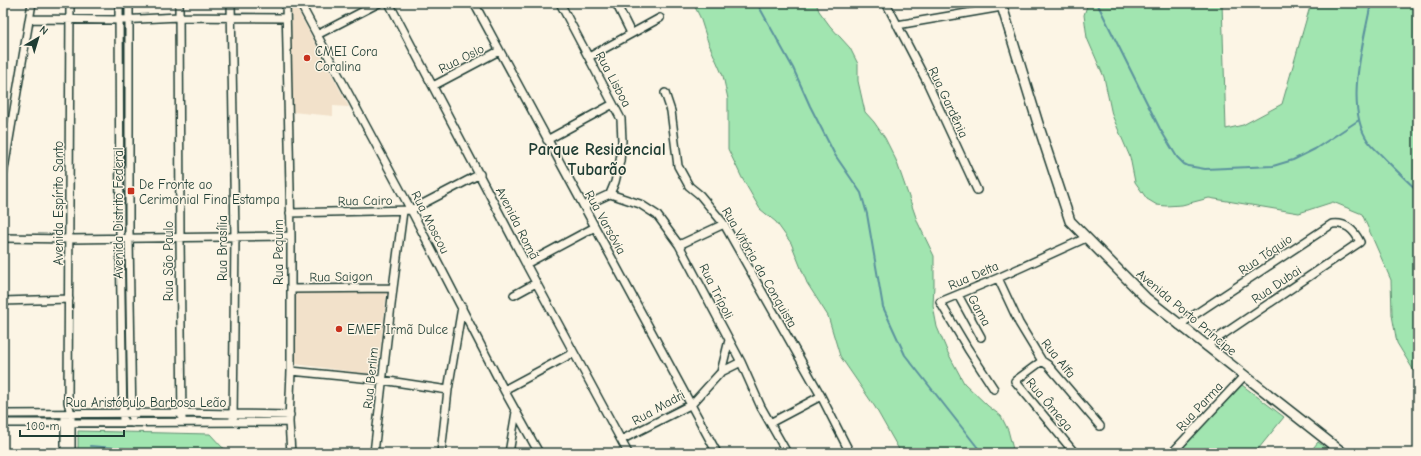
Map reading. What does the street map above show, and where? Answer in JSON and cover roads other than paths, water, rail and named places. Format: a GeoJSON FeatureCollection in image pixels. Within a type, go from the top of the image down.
{"type":"FeatureCollection","features":[{"type":"Feature","properties":{"kind":"street"},"geometry":{"type":"LineString","coordinates":[[3,175],[6,145],[32,3]]}},
{"type":"Feature","properties":{"kind":"street","name":"Avenida Espírito Santo"},"geometry":{"type":"LineString","coordinates":[[70,3],[68,423],[71,453]]}},
{"type":"Feature","properties":{"kind":"street","name":"Avenida Distrito Federal"},"geometry":{"type":"LineString","coordinates":[[119,3],[120,238],[123,422]]}},
{"type":"Feature","properties":{"kind":"street","name":"Avenida Distrito Federal"},"geometry":{"type":"LineString","coordinates":[[129,3],[129,238],[132,423]]}},
{"type":"Feature","properties":{"kind":"street","name":"Rua São Paulo"},"geometry":{"type":"LineString","coordinates":[[179,3],[182,422]]}},
{"type":"Feature","properties":{"kind":"street","name":"Rua Brasília"},"geometry":{"type":"LineString","coordinates":[[231,3],[235,236],[233,422]]}},
{"type":"Feature","properties":{"kind":"street","name":"Rua Pequim"},"geometry":{"type":"LineString","coordinates":[[286,3],[291,236],[290,453]]}},
{"type":"Feature","properties":{"kind":"street","name":"Rua Moscou"},"geometry":{"type":"LineString","coordinates":[[300,3],[411,210],[504,390],[539,453]]}},
{"type":"Feature","properties":{"kind":"street"},"geometry":{"type":"LineString","coordinates":[[317,35],[379,3]]}},
{"type":"Feature","properties":{"kind":"street","name":"Avenida Romã"},"geometry":{"type":"LineString","coordinates":[[389,3],[573,353],[628,453]]}},
{"type":"Feature","properties":{"kind":"street","name":"Rua Varsóvia"},"geometry":{"type":"LineString","coordinates":[[474,3],[547,140],[692,404],[717,453]]}},
{"type":"Feature","properties":{"kind":"street","name":"Rua Lisboa"},"geometry":{"type":"LineString","coordinates":[[560,3],[621,119],[622,141],[620,162],[610,194]]}},
{"type":"Feature","properties":{"kind":"street"},"geometry":{"type":"LineString","coordinates":[[616,3],[631,33]]}},
{"type":"Feature","properties":{"kind":"street","name":"Rua Gardênia"},"geometry":{"type":"LineString","coordinates":[[886,5],[927,82],[977,190]]}},
{"type":"Feature","properties":{"kind":"street"},"geometry":{"type":"LineString","coordinates":[[897,25],[1001,5]]}},
{"type":"Feature","properties":{"kind":"street","name":"Avenida Porto Príncipe"},"geometry":{"type":"LineString","coordinates":[[1001,5],[1070,221],[1146,298],[1343,453]]}},
{"type":"Feature","properties":{"kind":"street"},"geometry":{"type":"LineString","coordinates":[[30,19],[119,20],[179,17],[286,18]]}},
{"type":"Feature","properties":{"kind":"street"},"geometry":{"type":"LineString","coordinates":[[589,57],[660,18]]}},
{"type":"Feature","properties":{"kind":"street","name":"Rua Oslo"},"geometry":{"type":"LineString","coordinates":[[433,86],[499,51]]}},
{"type":"Feature","properties":{"kind":"street","name":"Rua Vitória da Conquista"},"geometry":{"type":"LineString","coordinates":[[665,93],[671,111],[678,166],[688,186],[700,195],[724,224],[821,396],[850,453]]}},
{"type":"Feature","properties":{"kind":"street"},"geometry":{"type":"LineString","coordinates":[[547,140],[613,104]]}},
{"type":"Feature","properties":{"kind":"street","name":"Rua Cairo"},"geometry":{"type":"LineString","coordinates":[[290,213],[411,210],[480,174]]}},
{"type":"Feature","properties":{"kind":"street"},"geometry":{"type":"LineString","coordinates":[[584,206],[610,194]]}},
{"type":"Feature","properties":{"kind":"street","name":"Rua Trípoli"},"geometry":{"type":"LineString","coordinates":[[610,194],[640,204],[657,215],[679,245],[729,340],[770,423],[788,453]]}},
{"type":"Feature","properties":{"kind":"street","name":"Rua Berlim"},"geometry":{"type":"LineString","coordinates":[[374,453],[403,211]]}},
{"type":"Feature","properties":{"kind":"street","name":"Rua Tóquio"},"geometry":{"type":"LineString","coordinates":[[1179,325],[1332,224],[1340,222],[1355,232],[1360,242]]}},
{"type":"Feature","properties":{"kind":"street"},"geometry":{"type":"LineString","coordinates":[[679,245],[724,224]]}},
{"type":"Feature","properties":{"kind":"street"},"geometry":{"type":"LineString","coordinates":[[526,264],[595,227]]}},
{"type":"Feature","properties":{"kind":"street"},"geometry":{"type":"LineString","coordinates":[[3,238],[70,239],[291,236]]}},
{"type":"Feature","properties":{"kind":"street","name":"Rua Delta"},"geometry":{"type":"LineString","coordinates":[[994,389],[940,302],[998,278],[1086,238]]}},
{"type":"Feature","properties":{"kind":"street","name":"Rua Dubai"},"geometry":{"type":"LineString","coordinates":[[1206,346],[1360,242]]}},
{"type":"Feature","properties":{"kind":"street","name":"Rua Alfa"},"geometry":{"type":"LineString","coordinates":[[998,278],[1019,323],[1042,361],[1048,365],[1100,426]]}},
{"type":"Feature","properties":{"kind":"street"},"geometry":{"type":"LineString","coordinates":[[514,295],[536,283]]}},
{"type":"Feature","properties":{"kind":"street","name":"Rua Saigon"},"geometry":{"type":"LineString","coordinates":[[291,289],[393,288]]}},
{"type":"Feature","properties":{"kind":"street","name":"Gama"},"geometry":{"type":"LineString","coordinates":[[958,295],[981,337]]}},
{"type":"Feature","properties":{"kind":"street"},"geometry":{"type":"LineString","coordinates":[[3,301],[69,299]]}},
{"type":"Feature","properties":{"kind":"street"},"geometry":{"type":"LineString","coordinates":[[441,453],[448,390],[462,307]]}},
{"type":"Feature","properties":{"kind":"street","name":"Rua Madri"},"geometry":{"type":"LineString","coordinates":[[721,372],[729,340]]}},
{"type":"Feature","properties":{"kind":"street"},"geometry":{"type":"LineString","coordinates":[[504,390],[573,353]]}},
{"type":"Feature","properties":{"kind":"street","name":"Rua Ômega"},"geometry":{"type":"LineString","coordinates":[[1042,361],[1015,381],[1073,450]]}},
{"type":"Feature","properties":{"kind":"street","name":"Rua Madri"},"geometry":{"type":"LineString","coordinates":[[621,440],[692,404],[721,372],[740,362]]}},
{"type":"Feature","properties":{"kind":"street"},"geometry":{"type":"LineString","coordinates":[[291,371],[382,380],[448,390]]}},
{"type":"Feature","properties":{"kind":"street","name":"Rua Parma"},"geometry":{"type":"LineString","coordinates":[[1172,453],[1244,376]]}},
{"type":"Feature","properties":{"kind":"street"},"geometry":{"type":"LineString","coordinates":[[770,423],[821,396]]}},
{"type":"Feature","properties":{"kind":"street"},"geometry":{"type":"LineString","coordinates":[[509,453],[516,412]]}},
{"type":"Feature","properties":{"kind":"street","name":"Rua Aristóbulo Barbosa Leão"},"geometry":{"type":"LineString","coordinates":[[3,414],[181,413],[233,414],[289,419]]}},
{"type":"Feature","properties":{"kind":"street"},"geometry":{"type":"LineString","coordinates":[[3,423],[233,422],[289,419]]}},
{"type":"Feature","properties":{"kind":"street","name":"Avenida Espírito Santo"},"geometry":{"type":"LineString","coordinates":[[64,453],[68,423]]}},
{"type":"Feature","properties":{"kind":"waterway"},"geometry":{"type":"LineString","coordinates":[[757,3],[793,68],[810,106],[835,155],[861,193],[867,214],[883,307],[905,355],[978,448],[979,453]]}},
{"type":"Feature","properties":{"kind":"waterway"},"geometry":{"type":"LineString","coordinates":[[1097,3],[1160,129],[1177,157],[1188,166],[1205,169],[1273,166],[1293,160],[1315,149],[1359,120]]}},
{"type":"Feature","properties":{"kind":"waterway"},"geometry":{"type":"LineString","coordinates":[[1371,3],[1358,73],[1357,110],[1361,127],[1372,146],[1418,191]]}},
{"type":"Feature","properties":{"kind":"waterway"},"geometry":{"type":"LineString","coordinates":[[90,446],[174,453]]}},
{"type":"Feature","properties":{"kind":"place","name":"CMEI Cora Coralina"},"geometry":{"type":"Point","coordinates":[307,58]}},
{"type":"Feature","properties":{"kind":"place","name":"De Fronte ao Cerimonial Fina Estampa"},"geometry":{"type":"Point","coordinates":[131,191]}},
{"type":"Feature","properties":{"kind":"place","name":"EMEF Irmã Dulce"},"geometry":{"type":"Point","coordinates":[339,329]}},
{"type":"Feature","properties":{"kind":"district","name":"Parque Residencial Tubarão"},"geometry":{"type":"Point","coordinates":[597,159]}}]}
